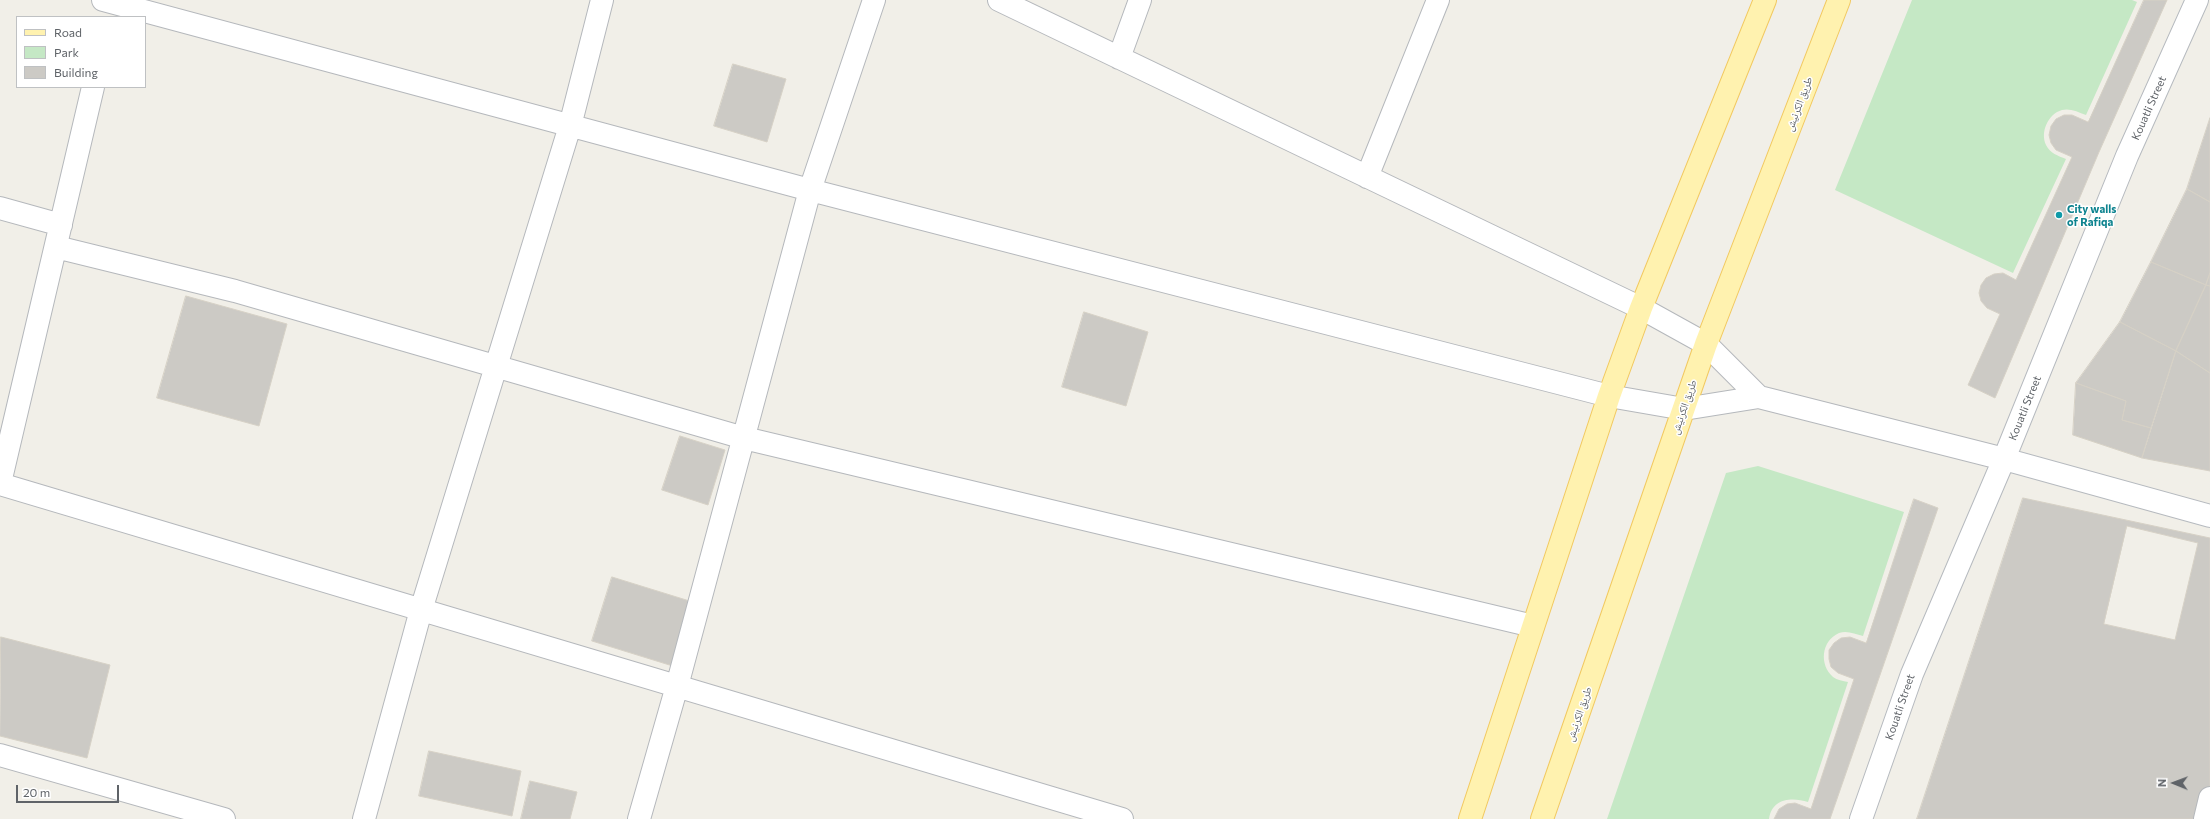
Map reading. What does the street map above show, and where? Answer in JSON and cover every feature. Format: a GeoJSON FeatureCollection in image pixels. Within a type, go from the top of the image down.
{"type":"FeatureCollection","features":[{"type":"Feature","properties":{"kind":"main road"},"geometry":{"type":"LineString","coordinates":[[1470,819],[1609,396],[1641,308],[1764,0]]}},
{"type":"Feature","properties":{"kind":"main road","name":"طريق الكرنيش"},"geometry":{"type":"LineString","coordinates":[[1542,819],[1706,344],[1839,0]]}},
{"type":"Feature","properties":{"kind":"street"},"geometry":{"type":"LineString","coordinates":[[364,819],[421,610],[570,126],[602,0]]}},
{"type":"Feature","properties":{"kind":"street"},"geometry":{"type":"LineString","coordinates":[[639,819],[677,686],[810,190],[874,0]]}},
{"type":"Feature","properties":{"kind":"street"},"geometry":{"type":"LineString","coordinates":[[999,0],[1641,308],[1706,344],[1759,398]]}},
{"type":"Feature","properties":{"kind":"street"},"geometry":{"type":"LineString","coordinates":[[1119,58],[1140,0]]}},
{"type":"Feature","properties":{"kind":"street"},"geometry":{"type":"LineString","coordinates":[[1368,177],[1438,0]]}},
{"type":"Feature","properties":{"kind":"street","name":"Kouatli Street"},"geometry":{"type":"LineString","coordinates":[[1861,819],[1912,674],[2004,459],[2127,156],[2197,0]]}},
{"type":"Feature","properties":{"kind":"street"},"geometry":{"type":"LineString","coordinates":[[110,5],[810,190],[1609,396],[1684,409],[1759,398],[2004,459],[2210,516]]}},
{"type":"Feature","properties":{"kind":"street"},"geometry":{"type":"LineString","coordinates":[[93,88],[0,484],[1122,819]]}},
{"type":"Feature","properties":{"kind":"street"},"geometry":{"type":"LineString","coordinates":[[0,208],[61,224]]}},
{"type":"Feature","properties":{"kind":"street"},"geometry":{"type":"LineString","coordinates":[[56,247],[235,291],[744,438],[1533,626]]}},
{"type":"Feature","properties":{"kind":"street"},"geometry":{"type":"LineString","coordinates":[[0,755],[224,819]]}},
{"type":"Feature","properties":{"kind":"green space"},"geometry":{"type":"Polygon","coordinates":[[[1912,0],[2132,0],[2137,2],[2086,115],[2071,110],[2062,110],[2053,115],[2046,124],[2044,140],[2046,145],[2052,152],[2066,159],[2013,273],[1835,190],[1912,0]]]}},
{"type":"Feature","properties":{"kind":"green space"},"geometry":{"type":"Polygon","coordinates":[[[1758,466],[1904,512],[1863,636],[1842,632],[1833,637],[1828,642],[1826,647],[1824,660],[1828,672],[1835,678],[1848,682],[1808,802],[1802,800],[1789,800],[1778,803],[1771,812],[1769,819],[1607,819],[1726,473],[1758,466]]]}},
{"type":"Feature","properties":{"kind":"building","name":"City walls of Rafiqa"},"geometry":{"type":"Polygon","coordinates":[[[2144,0],[2167,0],[2099,152],[1995,398],[1968,385],[2000,314],[1987,308],[1981,301],[1979,293],[1981,285],[1986,278],[1994,274],[2003,273],[2016,280],[2072,157],[2056,150],[2051,143],[2049,135],[2051,126],[2056,119],[2064,115],[2072,115],[2088,122],[2144,0]]]}},
{"type":"Feature","properties":{"kind":"building"},"geometry":{"type":"Polygon","coordinates":[[[733,64],[786,79],[767,142],[714,126],[733,64]]]}},
{"type":"Feature","properties":{"kind":"building"},"geometry":{"type":"Polygon","coordinates":[[[2210,118],[2210,202],[2187,189],[2210,118]]]}},
{"type":"Feature","properties":{"kind":"building"},"geometry":{"type":"Polygon","coordinates":[[[2187,189],[2210,202],[2210,273],[2206,285],[2151,262],[2187,189]]]}},
{"type":"Feature","properties":{"kind":"building"},"geometry":{"type":"Polygon","coordinates":[[[2151,262],[2206,285],[2176,351],[2120,322],[2151,262]]]}},
{"type":"Feature","properties":{"kind":"building"},"geometry":{"type":"Polygon","coordinates":[[[2210,273],[2210,286],[2206,285],[2210,273]]]}},
{"type":"Feature","properties":{"kind":"building"},"geometry":{"type":"Polygon","coordinates":[[[2206,285],[2210,286],[2210,373],[2176,351],[2206,285]]]}},
{"type":"Feature","properties":{"kind":"building"},"geometry":{"type":"Polygon","coordinates":[[[186,296],[287,324],[259,426],[157,398],[186,296]]]}},
{"type":"Feature","properties":{"kind":"building"},"geometry":{"type":"Polygon","coordinates":[[[1084,312],[1148,332],[1126,406],[1062,387],[1084,312]]]}},
{"type":"Feature","properties":{"kind":"building"},"geometry":{"type":"Polygon","coordinates":[[[2120,322],[2176,351],[2151,428],[2122,420],[2126,401],[2076,383],[2120,322]]]}},
{"type":"Feature","properties":{"kind":"building"},"geometry":{"type":"Polygon","coordinates":[[[2176,351],[2210,373],[2210,471],[2142,458],[2176,351]]]}},
{"type":"Feature","properties":{"kind":"building"},"geometry":{"type":"Polygon","coordinates":[[[2076,383],[2126,401],[2122,420],[2151,428],[2142,458],[2073,435],[2076,383]]]}},
{"type":"Feature","properties":{"kind":"building"},"geometry":{"type":"Polygon","coordinates":[[[680,436],[725,450],[708,505],[662,490],[680,436]]]}},
{"type":"Feature","properties":{"kind":"building"},"geometry":{"type":"Polygon","coordinates":[[[2023,498],[2210,538],[2210,793],[2203,819],[1917,819],[2023,498]]]}},
{"type":"Feature","properties":{"kind":"building"},"geometry":{"type":"Polygon","coordinates":[[[1914,499],[1938,508],[1830,819],[1774,819],[1779,809],[1787,804],[1795,803],[1811,809],[1854,679],[1838,673],[1831,667],[1829,650],[1834,643],[1841,638],[1850,637],[1866,643],[1914,499]]]}},
{"type":"Feature","properties":{"kind":"building"},"geometry":{"type":"Polygon","coordinates":[[[2127,526],[2198,543],[2175,640],[2104,624],[2127,526]]]}},
{"type":"Feature","properties":{"kind":"building"},"geometry":{"type":"Polygon","coordinates":[[[612,577],[696,603],[676,667],[592,641],[612,577]]]}},
{"type":"Feature","properties":{"kind":"building"},"geometry":{"type":"Polygon","coordinates":[[[1,637],[110,665],[87,758],[0,736],[1,637]]]}},
{"type":"Feature","properties":{"kind":"building"},"geometry":{"type":"Polygon","coordinates":[[[429,751],[521,771],[512,816],[419,796],[429,751]]]}},
{"type":"Feature","properties":{"kind":"building"},"geometry":{"type":"Polygon","coordinates":[[[530,781],[577,792],[570,819],[521,819],[530,781]]]}},
{"type":"Feature","properties":{"kind":"place","name":"City walls of Rafiqa"},"geometry":{"type":"Point","coordinates":[2059,215]}}]}
